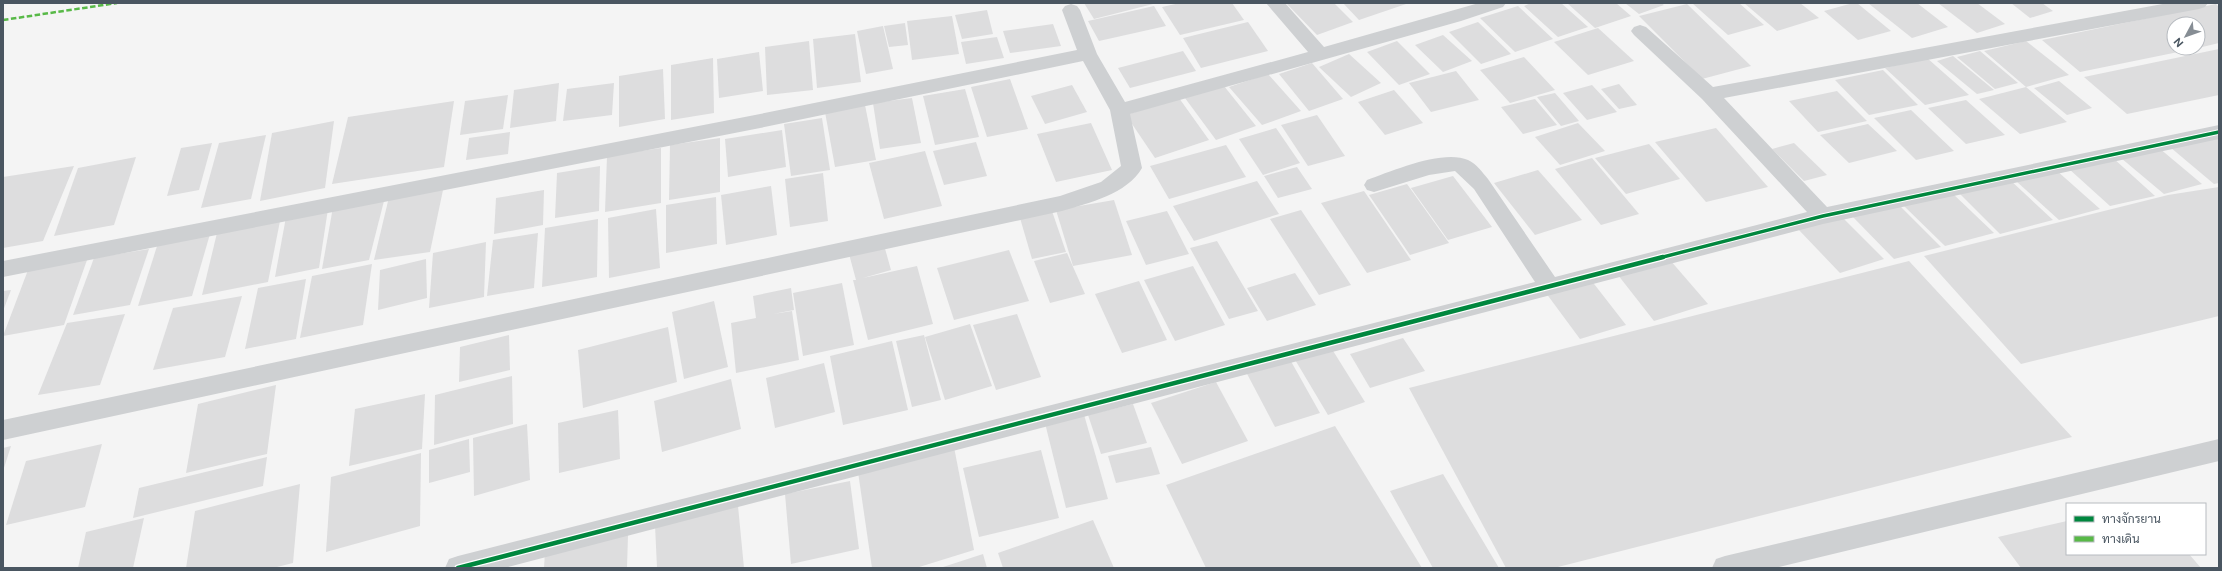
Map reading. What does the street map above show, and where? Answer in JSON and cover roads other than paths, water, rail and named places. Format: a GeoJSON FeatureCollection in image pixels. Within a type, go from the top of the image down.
{"type":"FeatureCollection","features":[{"type":"Feature","properties":{"kind":"street"},"geometry":{"type":"LineString","coordinates":[[1274,3],[1320,54]]}},
{"type":"Feature","properties":{"kind":"street"},"geometry":{"type":"LineString","coordinates":[[1439,3],[1455,17]]}},
{"type":"Feature","properties":{"kind":"street"},"geometry":{"type":"LineString","coordinates":[[1120,110],[1455,17],[1497,3]]}},
{"type":"Feature","properties":{"kind":"street"},"geometry":{"type":"LineString","coordinates":[[1709,94],[2199,3]]}},
{"type":"Feature","properties":{"kind":"street"},"geometry":{"type":"LineString","coordinates":[[3,430],[1062,203],[1108,187],[1132,168],[1120,110],[1088,54],[1071,10]]}},
{"type":"Feature","properties":{"kind":"street"},"geometry":{"type":"LineString","coordinates":[[1640,31],[1709,94],[1823,216]]}},
{"type":"Feature","properties":{"kind":"street"},"geometry":{"type":"LineString","coordinates":[[3,269],[755,122],[1088,54]]}},
{"type":"Feature","properties":{"kind":"street"},"geometry":{"type":"LineString","coordinates":[[458,568],[1823,216],[2219,132]]}},
{"type":"Feature","properties":{"kind":"street"},"geometry":{"type":"LineString","coordinates":[[1374,185],[1444,164],[1457,164],[1468,169],[1481,184],[1550,287]]}},
{"type":"Feature","properties":{"kind":"street"},"geometry":{"type":"LineString","coordinates":[[1725,568],[2219,450]]}}]}
